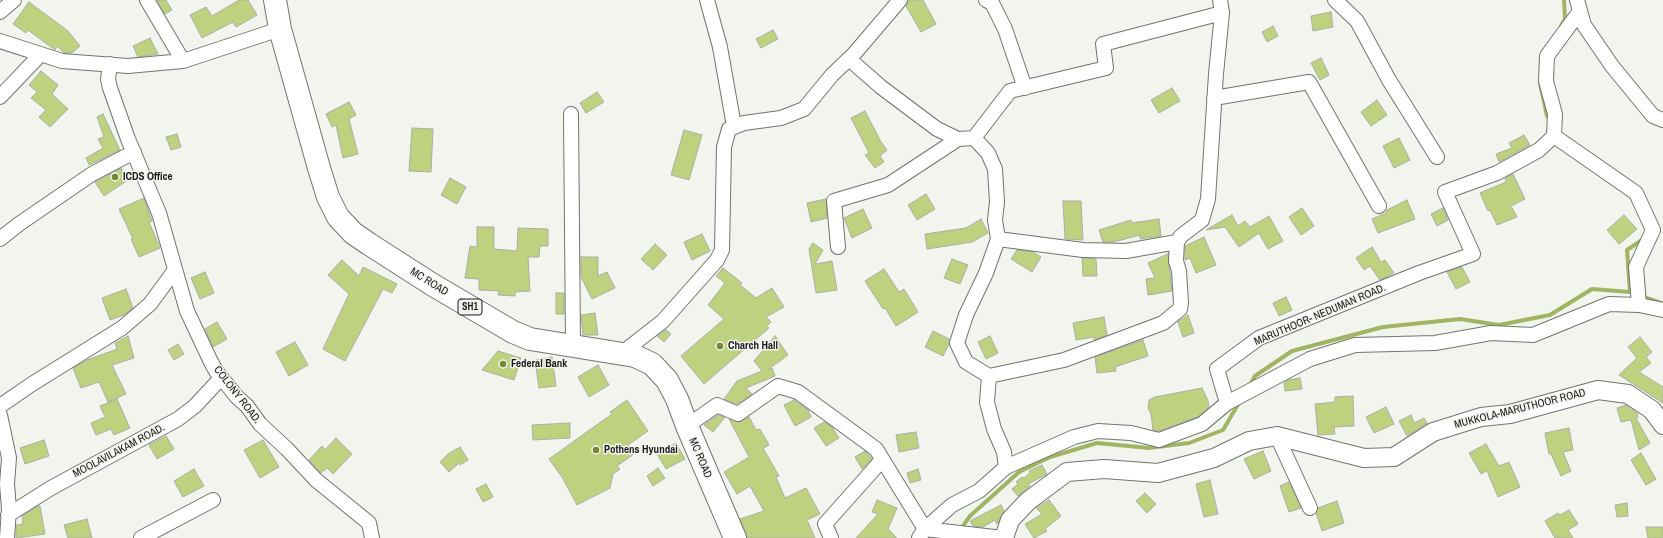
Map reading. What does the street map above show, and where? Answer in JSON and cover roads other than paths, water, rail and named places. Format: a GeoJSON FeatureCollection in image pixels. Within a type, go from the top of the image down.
{"type":"FeatureCollection","features":[{"type":"Feature","properties":{"kind":"main road","name":"MC ROAD"},"geometry":{"type":"LineString","coordinates":[[275,0],[280,29],[328,197],[338,217],[353,233],[433,285],[513,332],[530,339],[622,353],[635,356],[652,364],[667,380],[677,399],[686,426],[735,538]]}},
{"type":"Feature","properties":{"kind":"street"},"geometry":{"type":"LineString","coordinates":[[0,12],[14,0]]}},
{"type":"Feature","properties":{"kind":"street"},"geometry":{"type":"LineString","coordinates":[[146,0],[183,61]]}},
{"type":"Feature","properties":{"kind":"street"},"geometry":{"type":"LineString","coordinates":[[707,0],[720,47],[734,126]]}},
{"type":"Feature","properties":{"kind":"street"},"geometry":{"type":"LineString","coordinates":[[622,353],[663,321],[717,260],[722,250],[724,147],[729,129],[734,126],[756,121],[781,118],[804,109],[900,0]]}},
{"type":"Feature","properties":{"kind":"street"},"geometry":{"type":"LineString","coordinates":[[986,0],[992,3],[1005,29],[1025,88]]}},
{"type":"Feature","properties":{"kind":"street"},"geometry":{"type":"LineString","coordinates":[[1335,0],[1357,21],[1389,80],[1437,157]]}},
{"type":"Feature","properties":{"kind":"street"},"geometry":{"type":"LineString","coordinates":[[1578,6],[1584,25],[1612,66],[1653,116],[1663,120]]}},
{"type":"Feature","properties":{"kind":"street"},"geometry":{"type":"LineString","coordinates":[[1578,6],[1547,56],[1546,81],[1555,114],[1554,136],[1636,193],[1653,230],[1636,267],[1639,304]]}},
{"type":"Feature","properties":{"kind":"street"},"geometry":{"type":"LineString","coordinates":[[838,247],[834,201],[888,185],[958,139],[974,138],[1010,91],[1106,68],[1103,44],[1221,7],[1208,199],[1202,220],[1181,236],[1178,242],[1176,261],[1179,271],[1180,309],[1163,323],[1064,360],[990,376],[966,362],[957,343],[966,315],[986,273],[998,239],[995,220],[995,169],[988,153],[974,138]]}},
{"type":"Feature","properties":{"kind":"street"},"geometry":{"type":"LineString","coordinates":[[0,41],[62,62],[128,66],[183,61],[280,29]]}},
{"type":"Feature","properties":{"kind":"street"},"geometry":{"type":"LineString","coordinates":[[0,97],[40,55]]}},
{"type":"Feature","properties":{"kind":"street"},"geometry":{"type":"LineString","coordinates":[[849,59],[881,86],[937,128],[958,139]]}},
{"type":"Feature","properties":{"kind":"street","name":"COLONY ROAD."},"geometry":{"type":"LineString","coordinates":[[110,64],[108,79],[110,88],[159,213],[187,311],[211,362],[237,397],[247,406],[260,424],[287,449],[316,480],[369,523],[372,538]]}},
{"type":"Feature","properties":{"kind":"street"},"geometry":{"type":"LineString","coordinates":[[1214,98],[1310,82],[1379,206]]}},
{"type":"Feature","properties":{"kind":"street"},"geometry":{"type":"LineString","coordinates":[[571,114],[573,346]]}},
{"type":"Feature","properties":{"kind":"street","name":"MARUTHOOR- NEDUMAN ROAD."},"geometry":{"type":"LineString","coordinates":[[1227,403],[1217,369],[1259,338],[1419,273],[1473,254],[1445,192],[1497,173],[1539,150],[1554,136]]}},
{"type":"Feature","properties":{"kind":"street"},"geometry":{"type":"LineString","coordinates":[[0,239],[19,224],[92,174],[134,152]]}},
{"type":"Feature","properties":{"kind":"street"},"geometry":{"type":"LineString","coordinates":[[998,239],[1083,250],[1126,251],[1178,242]]}},
{"type":"Feature","properties":{"kind":"street"},"geometry":{"type":"LineString","coordinates":[[0,406],[32,384],[122,328],[150,304],[164,287],[175,270]]}},
{"type":"Feature","properties":{"kind":"street"},"geometry":{"type":"LineString","coordinates":[[922,534],[952,505],[979,491],[1006,467],[1074,437],[1098,431],[1131,433],[1159,440],[1202,424],[1227,403],[1310,359],[1354,345],[1434,343],[1492,333],[1533,335],[1609,304],[1639,304],[1663,310]]}},
{"type":"Feature","properties":{"kind":"street"},"geometry":{"type":"LineString","coordinates":[[990,376],[987,402],[994,429],[1004,452],[1006,467]]}},
{"type":"Feature","properties":{"kind":"street","name":"MOOLAVILAKAM ROAD."},"geometry":{"type":"LineString","coordinates":[[8,515],[51,488],[178,419],[195,406],[222,378]]}},
{"type":"Feature","properties":{"kind":"street"},"geometry":{"type":"LineString","coordinates":[[686,426],[717,404],[738,414],[778,386],[798,392],[876,449],[922,534]]}},
{"type":"Feature","properties":{"kind":"street","name":"MUKKOLA-MARUTHOOR ROAD"},"geometry":{"type":"LineString","coordinates":[[1003,538],[1010,520],[1028,501],[1067,472],[1104,470],[1158,473],[1214,458],[1249,441],[1277,436],[1364,458],[1394,457],[1433,432],[1481,417],[1510,414],[1598,390],[1628,394],[1652,410],[1663,425]]}},
{"type":"Feature","properties":{"kind":"street"},"geometry":{"type":"LineString","coordinates":[[0,415],[9,458],[7,484],[7,538]]}},
{"type":"Feature","properties":{"kind":"street"},"geometry":{"type":"LineString","coordinates":[[1277,436],[1310,508]]}},
{"type":"Feature","properties":{"kind":"street"},"geometry":{"type":"LineString","coordinates":[[831,538],[825,524],[882,460]]}},
{"type":"Feature","properties":{"kind":"street"},"geometry":{"type":"LineString","coordinates":[[141,538],[213,500]]}},
{"type":"Feature","properties":{"kind":"street"},"geometry":{"type":"LineString","coordinates":[[922,534],[1003,538]]}},
{"type":"Feature","properties":{"kind":"waterway"},"geometry":{"type":"LineString","coordinates":[[1561,26],[1565,19],[1564,0]]}},
{"type":"Feature","properties":{"kind":"waterway"},"geometry":{"type":"LineString","coordinates":[[1540,83],[1547,116]]}},
{"type":"Feature","properties":{"kind":"waterway"},"geometry":{"type":"LineString","coordinates":[[1250,385],[1255,376],[1292,351],[1383,327],[1460,319],[1499,325],[1550,315],[1592,289],[1630,292],[1627,250],[1645,238]]}},
{"type":"Feature","properties":{"kind":"waterway"},"geometry":{"type":"LineString","coordinates":[[1641,296],[1661,303]]}},
{"type":"Feature","properties":{"kind":"waterway"},"geometry":{"type":"LineString","coordinates":[[960,530],[970,516],[1019,472],[1050,457],[1097,443],[1149,448],[1189,443],[1223,430],[1240,401]]}},
{"type":"Feature","properties":{"kind":"place","name":"ICDS Office"},"geometry":{"type":"Point","coordinates":[115,177]}},
{"type":"Feature","properties":{"kind":"place","name":"Charch Hall"},"geometry":{"type":"Point","coordinates":[720,346]}},
{"type":"Feature","properties":{"kind":"place","name":"Federal Bank"},"geometry":{"type":"Point","coordinates":[503,364]}},
{"type":"Feature","properties":{"kind":"place","name":"Pothens Hyundai"},"geometry":{"type":"Point","coordinates":[596,450]}}]}
